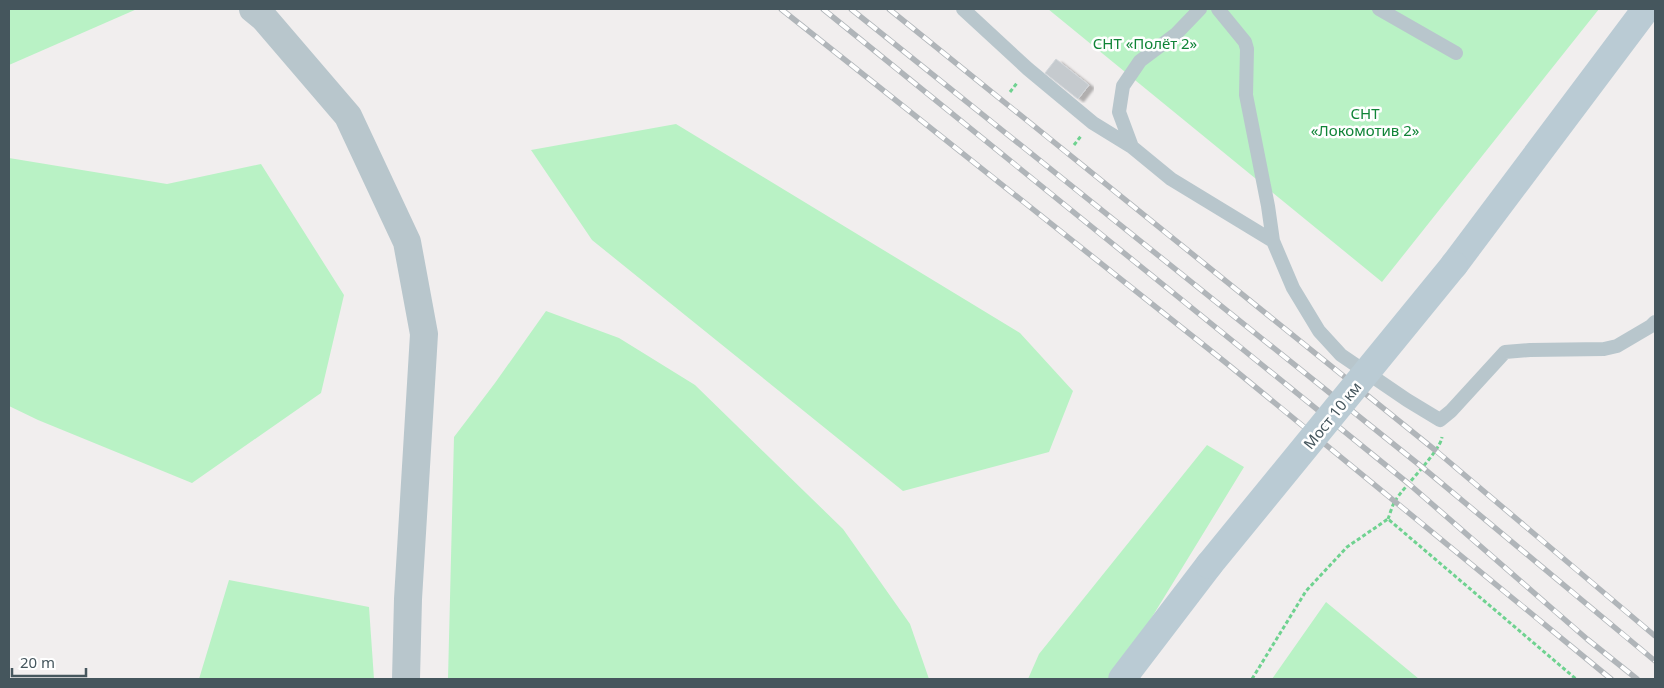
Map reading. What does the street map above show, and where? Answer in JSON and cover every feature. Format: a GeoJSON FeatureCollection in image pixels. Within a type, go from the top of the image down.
{"type":"FeatureCollection","features":[{"type":"Feature","properties":{"kind":"main road","name":"Мост 10 км"},"geometry":{"type":"LineString","coordinates":[[1122,679],[1209,565],[1454,265],[1646,9]]}},
{"type":"Feature","properties":{"kind":"street"},"geometry":{"type":"LineString","coordinates":[[253,9],[264,18],[348,116],[407,242],[424,334],[408,599],[406,679]]}},
{"type":"Feature","properties":{"kind":"lane"},"geometry":{"type":"LineString","coordinates":[[964,9],[1035,75],[1093,122],[1132,147],[1171,179],[1273,242]]}},
{"type":"Feature","properties":{"kind":"lane"},"geometry":{"type":"LineString","coordinates":[[1132,147],[1119,112],[1123,86],[1140,61],[1176,34],[1200,9]]}},
{"type":"Feature","properties":{"kind":"lane"},"geometry":{"type":"LineString","coordinates":[[1218,9],[1245,42],[1247,49],[1246,95],[1268,206],[1273,242],[1293,288],[1319,331],[1341,355],[1440,420],[1451,411],[1505,352],[1617,346],[1655,322]]}},
{"type":"Feature","properties":{"kind":"lane"},"geometry":{"type":"LineString","coordinates":[[1380,9],[1456,53]]}},
{"type":"Feature","properties":{"kind":"path"},"geometry":{"type":"LineString","coordinates":[[1252,679],[1306,591],[1347,547],[1388,520],[1395,501],[1442,440]]}},
{"type":"Feature","properties":{"kind":"path"},"geometry":{"type":"LineString","coordinates":[[1388,520],[1576,679]]}},
{"type":"Feature","properties":{"kind":"green space"},"geometry":{"type":"Polygon","coordinates":[[[9,9],[137,9],[9,65],[9,9]]]}},
{"type":"Feature","properties":{"kind":"green space","name":"СНТ «Локомотив 2»"},"geometry":{"type":"Polygon","coordinates":[[[1048,9],[1599,9],[1382,282],[1048,9]]]}},
{"type":"Feature","properties":{"kind":"green space"},"geometry":{"type":"Polygon","coordinates":[[[676,124],[1020,333],[1073,391],[1049,452],[903,491],[592,240],[531,150],[676,124]]]}},
{"type":"Feature","properties":{"kind":"green space"},"geometry":{"type":"Polygon","coordinates":[[[9,158],[167,184],[261,164],[344,295],[321,393],[192,483],[38,420],[9,406],[9,158]]]}},
{"type":"Feature","properties":{"kind":"green space"},"geometry":{"type":"Polygon","coordinates":[[[546,311],[619,338],[695,385],[843,529],[910,624],[929,679],[448,679],[454,437],[546,311]]]}},
{"type":"Feature","properties":{"kind":"green space"},"geometry":{"type":"Polygon","coordinates":[[[1207,445],[1244,467],[1114,679],[1028,679],[1039,654],[1207,445]]]}},
{"type":"Feature","properties":{"kind":"green space"},"geometry":{"type":"Polygon","coordinates":[[[229,580],[369,607],[374,679],[199,679],[229,580]]]}},
{"type":"Feature","properties":{"kind":"green space"},"geometry":{"type":"Polygon","coordinates":[[[1326,602],[1419,679],[1272,679],[1326,602]]]}},
{"type":"Feature","properties":{"kind":"building"},"geometry":{"type":"Polygon","coordinates":[[[1056,59],[1089,85],[1078,99],[1045,73],[1056,59]]]}},
{"type":"Feature","properties":{"kind":"railway"},"geometry":{"type":"LineString","coordinates":[[781,9],[1225,362],[1611,679]]}},
{"type":"Feature","properties":{"kind":"railway"},"geometry":{"type":"LineString","coordinates":[[823,9],[1409,484],[1587,639],[1637,679]]}},
{"type":"Feature","properties":{"kind":"railway"},"geometry":{"type":"LineString","coordinates":[[851,9],[1422,467],[1655,661]]}},
{"type":"Feature","properties":{"kind":"railway"},"geometry":{"type":"LineString","coordinates":[[889,9],[1435,450],[1655,636]]}},
{"type":"Feature","properties":{"kind":"park label","name":"СНТ «Полёт 2»"},"geometry":{"type":"Point","coordinates":[1145,43]}}]}
